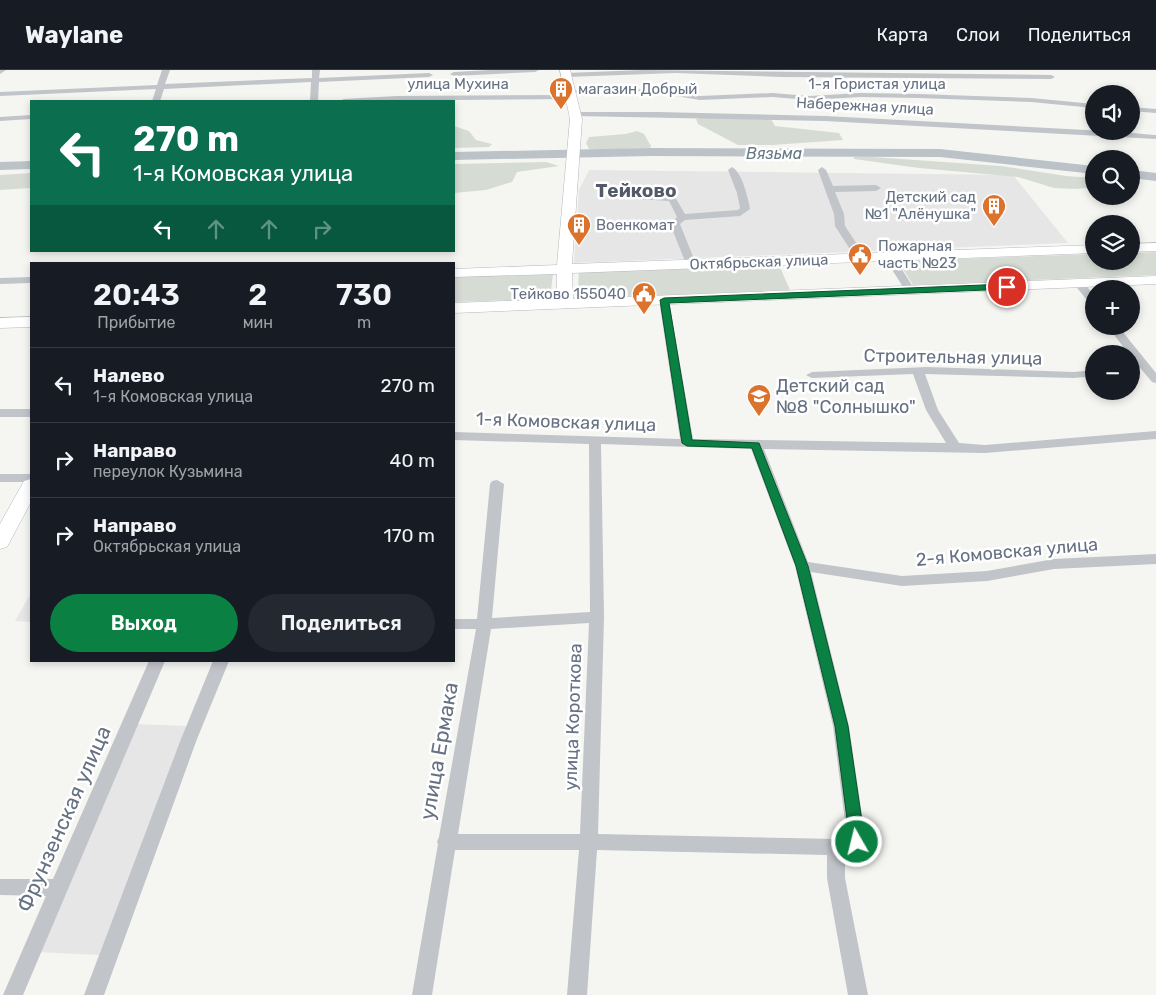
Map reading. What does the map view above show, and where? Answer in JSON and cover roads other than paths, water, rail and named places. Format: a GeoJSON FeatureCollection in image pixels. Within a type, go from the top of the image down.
{"type":"FeatureCollection","features":[{"type":"Feature","properties":{"kind":"street"},"geometry":{"type":"LineString","coordinates":[[156,100],[166,70]]}},
{"type":"Feature","properties":{"kind":"street"},"geometry":{"type":"LineString","coordinates":[[314,100],[316,70]]}},
{"type":"Feature","properties":{"kind":"street"},"geometry":{"type":"LineString","coordinates":[[454,74],[535,70]]}},
{"type":"Feature","properties":{"kind":"street"},"geometry":{"type":"LineString","coordinates":[[565,304],[564,269],[573,168],[575,114],[572,94],[565,72],[676,70],[1051,77]]}},
{"type":"Feature","properties":{"kind":"street"},"geometry":{"type":"LineString","coordinates":[[0,94],[429,75]]}},
{"type":"Feature","properties":{"kind":"street","name":"1-я Гористая улица"},"geometry":{"type":"LineString","coordinates":[[572,94],[658,91],[700,98],[772,95],[810,98],[860,95],[920,96],[1031,100],[1085,105]]}},
{"type":"Feature","properties":{"kind":"street","name":"улица Мухина"},"geometry":{"type":"LineString","coordinates":[[361,100],[572,94]]}},
{"type":"Feature","properties":{"kind":"street"},"geometry":{"type":"LineString","coordinates":[[1140,110],[1156,111]]}},
{"type":"Feature","properties":{"kind":"street","name":"Набережная улица"},"geometry":{"type":"LineString","coordinates":[[575,114],[686,113],[769,115],[1042,128],[1154,138]]}},
{"type":"Feature","properties":{"kind":"street"},"geometry":{"type":"LineString","coordinates":[[0,119],[30,117]]}},
{"type":"Feature","properties":{"kind":"street"},"geometry":{"type":"LineString","coordinates":[[691,264],[675,224],[682,216],[740,213],[746,209],[742,193],[732,170]]}},
{"type":"Feature","properties":{"kind":"street"},"geometry":{"type":"LineString","coordinates":[[822,170],[838,214],[840,226],[861,258]]}},
{"type":"Feature","properties":{"kind":"street"},"geometry":{"type":"LineString","coordinates":[[828,189],[876,188]]}},
{"type":"Feature","properties":{"kind":"street"},"geometry":{"type":"LineString","coordinates":[[637,196],[672,199],[682,216]]}},
{"type":"Feature","properties":{"kind":"street"},"geometry":{"type":"LineString","coordinates":[[1140,248],[1156,247]]}},
{"type":"Feature","properties":{"kind":"street","name":"Октябрьская улица"},"geometry":{"type":"LineString","coordinates":[[455,273],[1085,249]]}},
{"type":"Feature","properties":{"kind":"street"},"geometry":{"type":"LineString","coordinates":[[890,257],[910,290]]}},
{"type":"Feature","properties":{"kind":"street"},"geometry":{"type":"LineString","coordinates":[[0,294],[5,281],[30,280]]}},
{"type":"Feature","properties":{"kind":"street","name":"Октябрьская улица"},"geometry":{"type":"LineString","coordinates":[[455,308],[1156,280]]}},
{"type":"Feature","properties":{"kind":"street"},"geometry":{"type":"LineString","coordinates":[[1079,284],[1085,291]]}},
{"type":"Feature","properties":{"kind":"street"},"geometry":{"type":"LineString","coordinates":[[664,300],[687,443]]}},
{"type":"Feature","properties":{"kind":"street"},"geometry":{"type":"LineString","coordinates":[[0,323],[30,322]]}},
{"type":"Feature","properties":{"kind":"street"},"geometry":{"type":"LineString","coordinates":[[1119,335],[1156,380]]}},
{"type":"Feature","properties":{"kind":"street"},"geometry":{"type":"LineString","coordinates":[[1140,369],[1146,368]]}},
{"type":"Feature","properties":{"kind":"street"},"geometry":{"type":"LineString","coordinates":[[918,371],[932,410],[954,447]]}},
{"type":"Feature","properties":{"kind":"street","name":"Строительная улица"},"geometry":{"type":"LineString","coordinates":[[812,375],[918,371],[1058,375],[1085,374]]}},
{"type":"Feature","properties":{"kind":"street"},"geometry":{"type":"LineString","coordinates":[[0,413],[30,413]]}},
{"type":"Feature","properties":{"kind":"street","name":"1-я Комовская улица"},"geometry":{"type":"LineString","coordinates":[[455,436],[756,445],[985,449],[1156,435]]}},
{"type":"Feature","properties":{"kind":"street","name":"улица Короткова"},"geometry":{"type":"LineString","coordinates":[[577,995],[589,842],[597,617],[596,440]]}},
{"type":"Feature","properties":{"kind":"street"},"geometry":{"type":"LineString","coordinates":[[446,842],[589,842],[836,848],[857,842],[841,726],[802,566],[756,445]]}},
{"type":"Feature","properties":{"kind":"street"},"geometry":{"type":"LineString","coordinates":[[0,478],[30,478]]}},
{"type":"Feature","properties":{"kind":"street","name":"улица Ермака"},"geometry":{"type":"LineString","coordinates":[[422,995],[446,842],[484,624],[497,484]]}},
{"type":"Feature","properties":{"kind":"street"},"geometry":{"type":"LineString","coordinates":[[0,542],[30,487]]}},
{"type":"Feature","properties":{"kind":"street","name":"2-я Комовская улица"},"geometry":{"type":"LineString","coordinates":[[802,566],[902,581],[987,576],[1054,564],[1156,559]]}},
{"type":"Feature","properties":{"kind":"street"},"geometry":{"type":"LineString","coordinates":[[455,624],[597,617]]}},
{"type":"Feature","properties":{"kind":"street","name":"Фрунзенская улица"},"geometry":{"type":"LineString","coordinates":[[13,995],[57,888],[157,662]]}},
{"type":"Feature","properties":{"kind":"street"},"geometry":{"type":"LineString","coordinates":[[94,995],[189,739],[221,662]]}},
{"type":"Feature","properties":{"kind":"street"},"geometry":{"type":"LineString","coordinates":[[836,848],[836,878],[858,995]]}},
{"type":"Feature","properties":{"kind":"street"},"geometry":{"type":"LineString","coordinates":[[0,886],[57,888]]}},
{"type":"Feature","properties":{"kind":"waterway","name":"Вязьма"},"geometry":{"type":"LineString","coordinates":[[455,156],[651,152],[940,153],[1085,169]]}},
{"type":"Feature","properties":{"kind":"waterway","name":"Вязьма"},"geometry":{"type":"LineString","coordinates":[[0,166],[30,165]]}},
{"type":"Feature","properties":{"kind":"waterway","name":"Вязьма"},"geometry":{"type":"LineString","coordinates":[[1140,175],[1156,177]]}},
{"type":"Feature","properties":{"kind":"place","name":"магазин Добрый"},"geometry":{"type":"Point","coordinates":[561,110]}},
{"type":"Feature","properties":{"kind":"place","name":"Детский сад №1 \"Алёнушка\""},"geometry":{"type":"Point","coordinates":[994,227]}},
{"type":"Feature","properties":{"kind":"place","name":"Военкомат"},"geometry":{"type":"Point","coordinates":[579,246]}},
{"type":"Feature","properties":{"kind":"place","name":"Пожарная часть №23"},"geometry":{"type":"Point","coordinates":[860,276]}},
{"type":"Feature","properties":{"kind":"place","name":"Тейково 155040"},"geometry":{"type":"Point","coordinates":[644,315]}},
{"type":"Feature","properties":{"kind":"place","name":"Детский сад №8 \"Солнышко\""},"geometry":{"type":"Point","coordinates":[759,417]}},
{"type":"Feature","properties":{"kind":"district","name":"Тейково"},"geometry":{"type":"Point","coordinates":[636,190]}}]}
